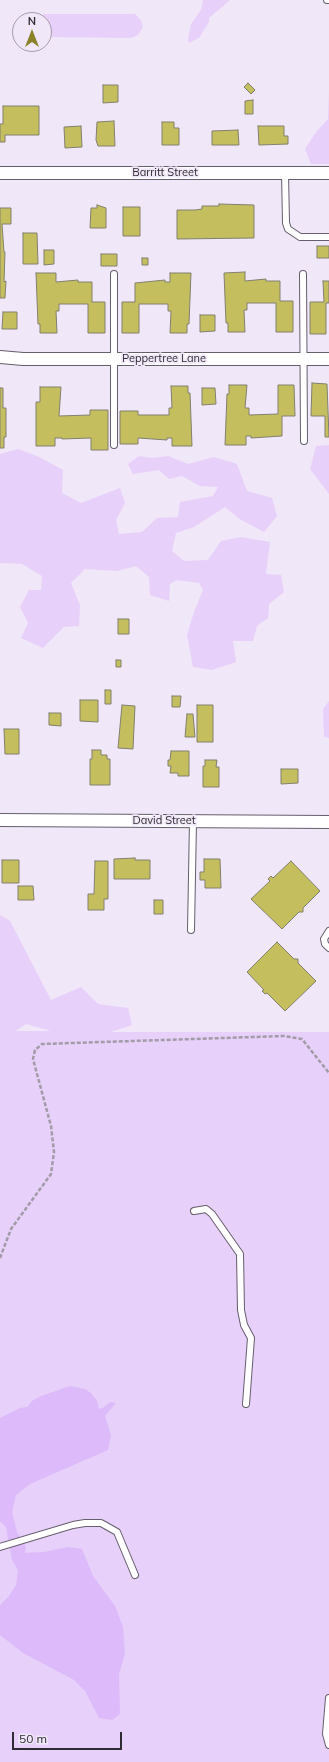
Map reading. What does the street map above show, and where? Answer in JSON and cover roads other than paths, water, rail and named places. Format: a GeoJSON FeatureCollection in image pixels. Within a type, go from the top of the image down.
{"type":"FeatureCollection","features":[{"type":"Feature","properties":{"kind":"street","name":"Barritt Street"},"geometry":{"type":"LineString","coordinates":[[0,173],[329,173]]}},
{"type":"Feature","properties":{"kind":"street","name":"Peppertree Lane"},"geometry":{"type":"LineString","coordinates":[[0,357],[23,359],[329,359]]}},
{"type":"Feature","properties":{"kind":"street","name":"David Street"},"geometry":{"type":"LineString","coordinates":[[0,820],[329,822]]}},
{"type":"Feature","properties":{"kind":"lane"},"geometry":{"type":"LineString","coordinates":[[285,173],[286,223],[288,229],[300,237],[329,237]]}},
{"type":"Feature","properties":{"kind":"lane"},"geometry":{"type":"LineString","coordinates":[[114,274],[114,445]]}},
{"type":"Feature","properties":{"kind":"lane"},"geometry":{"type":"LineString","coordinates":[[303,274],[304,441]]}},
{"type":"Feature","properties":{"kind":"lane"},"geometry":{"type":"LineString","coordinates":[[190,930],[193,821]]}},
{"type":"Feature","properties":{"kind":"lane"},"geometry":{"type":"LineString","coordinates":[[329,931],[324,939],[325,944],[329,948]]}},
{"type":"Feature","properties":{"kind":"lane"},"geometry":{"type":"LineString","coordinates":[[194,1211],[206,1209],[212,1214],[240,1254],[242,1314],[244,1325],[251,1338],[246,1404]]}},
{"type":"Feature","properties":{"kind":"lane"},"geometry":{"type":"LineString","coordinates":[[0,1546],[85,1522],[101,1523],[117,1532],[135,1575]]}},
{"type":"Feature","properties":{"kind":"lane"},"geometry":{"type":"LineString","coordinates":[[329,1698],[326,1734],[329,1745]]}}]}
